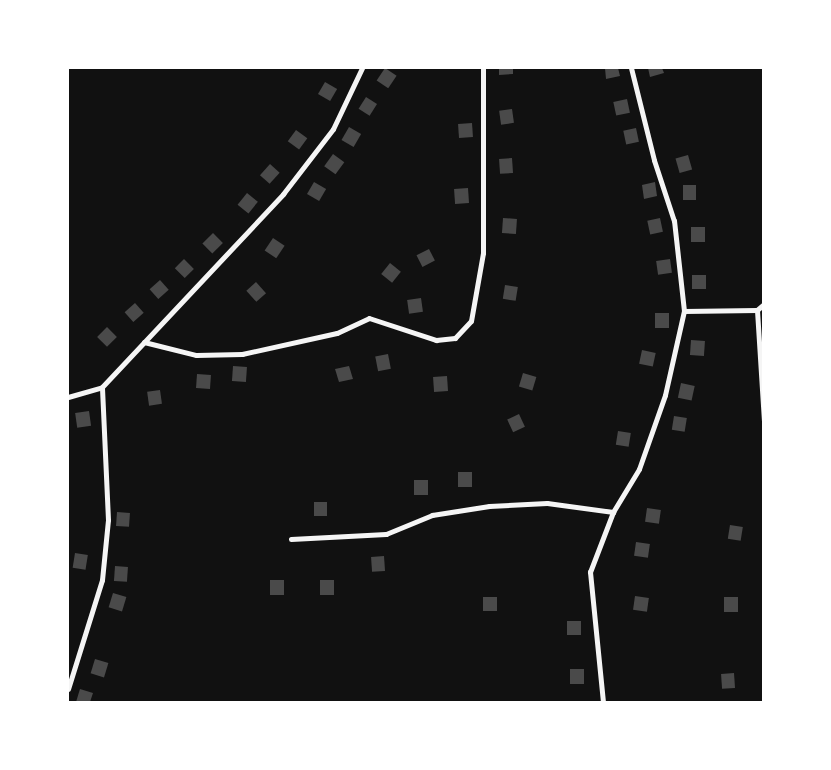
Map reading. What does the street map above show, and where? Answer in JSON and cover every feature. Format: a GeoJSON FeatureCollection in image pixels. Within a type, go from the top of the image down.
{"type":"FeatureCollection","features":[{"type":"Feature","properties":{"kind":"street"},"geometry":{"type":"LineString","coordinates":[[68,397],[102,388],[283,194],[333,129],[362,68]]}},
{"type":"Feature","properties":{"kind":"street"},"geometry":{"type":"LineString","coordinates":[[144,342],[196,355],[242,354],[337,334],[369,318],[436,340],[455,338],[471,321],[483,253],[483,68]]}},
{"type":"Feature","properties":{"kind":"street"},"geometry":{"type":"LineString","coordinates":[[603,702],[590,572],[613,512],[639,469],[666,396],[684,311],[674,221],[654,160],[631,68]]}},
{"type":"Feature","properties":{"kind":"street"},"geometry":{"type":"LineString","coordinates":[[684,311],[757,310],[764,304]]}},
{"type":"Feature","properties":{"kind":"street"},"geometry":{"type":"LineString","coordinates":[[757,310],[764,422]]}},
{"type":"Feature","properties":{"kind":"street"},"geometry":{"type":"LineString","coordinates":[[68,689],[102,580],[108,520],[102,388]]}},
{"type":"Feature","properties":{"kind":"street"},"geometry":{"type":"LineString","coordinates":[[291,539],[386,534],[432,515],[489,506],[548,503],[613,512]]}},
{"type":"Feature","properties":{"kind":"building"},"geometry":{"type":"Polygon","coordinates":[[[385,68],[397,76],[388,88],[377,80],[385,68]]]}},
{"type":"Feature","properties":{"kind":"building"},"geometry":{"type":"Polygon","coordinates":[[[499,68],[513,68],[513,74],[499,75],[499,68]]]}},
{"type":"Feature","properties":{"kind":"building"},"geometry":{"type":"Polygon","coordinates":[[[605,68],[618,68],[620,76],[606,79],[605,68]]]}},
{"type":"Feature","properties":{"kind":"building"},"geometry":{"type":"Polygon","coordinates":[[[648,68],[662,68],[664,73],[650,77],[648,68]]]}},
{"type":"Feature","properties":{"kind":"building"},"geometry":{"type":"Polygon","coordinates":[[[325,82],[337,89],[330,101],[318,94],[325,82]]]}},
{"type":"Feature","properties":{"kind":"building"},"geometry":{"type":"Polygon","coordinates":[[[366,97],[377,104],[370,116],[359,109],[366,97]]]}},
{"type":"Feature","properties":{"kind":"building"},"geometry":{"type":"Polygon","coordinates":[[[627,99],[630,113],[616,116],[613,102],[627,99]]]}},
{"type":"Feature","properties":{"kind":"building"},"geometry":{"type":"Polygon","coordinates":[[[512,109],[514,123],[501,125],[499,111],[512,109]]]}},
{"type":"Feature","properties":{"kind":"building"},"geometry":{"type":"Polygon","coordinates":[[[472,123],[473,137],[459,138],[458,124],[472,123]]]}},
{"type":"Feature","properties":{"kind":"building"},"geometry":{"type":"Polygon","coordinates":[[[349,127],[361,134],[354,147],[342,140],[349,127]]]}},
{"type":"Feature","properties":{"kind":"building"},"geometry":{"type":"Polygon","coordinates":[[[636,128],[639,142],[626,144],[623,131],[636,128]]]}},
{"type":"Feature","properties":{"kind":"building"},"geometry":{"type":"Polygon","coordinates":[[[296,130],[307,138],[299,150],[288,141],[296,130]]]}},
{"type":"Feature","properties":{"kind":"building"},"geometry":{"type":"Polygon","coordinates":[[[333,154],[344,162],[336,174],[324,166],[333,154]]]}},
{"type":"Feature","properties":{"kind":"building"},"geometry":{"type":"Polygon","coordinates":[[[688,155],[692,169],[680,173],[676,159],[688,155]]]}},
{"type":"Feature","properties":{"kind":"building"},"geometry":{"type":"Polygon","coordinates":[[[512,158],[513,173],[500,174],[499,159],[512,158]]]}},
{"type":"Feature","properties":{"kind":"building"},"geometry":{"type":"Polygon","coordinates":[[[270,164],[280,173],[270,184],[260,175],[270,164]]]}},
{"type":"Feature","properties":{"kind":"building"},"geometry":{"type":"Polygon","coordinates":[[[314,182],[326,189],[319,201],[307,194],[314,182]]]}},
{"type":"Feature","properties":{"kind":"building"},"geometry":{"type":"Polygon","coordinates":[[[655,182],[657,196],[644,199],[642,185],[655,182]]]}},
{"type":"Feature","properties":{"kind":"building"},"geometry":{"type":"Polygon","coordinates":[[[683,185],[696,185],[696,200],[683,200],[683,185]]]}},
{"type":"Feature","properties":{"kind":"building"},"geometry":{"type":"Polygon","coordinates":[[[468,188],[469,203],[455,204],[454,189],[468,188]]]}},
{"type":"Feature","properties":{"kind":"building"},"geometry":{"type":"Polygon","coordinates":[[[247,193],[258,202],[248,213],[238,205],[247,193]]]}},
{"type":"Feature","properties":{"kind":"building"},"geometry":{"type":"Polygon","coordinates":[[[503,218],[517,219],[516,234],[502,233],[503,218]]]}},
{"type":"Feature","properties":{"kind":"building"},"geometry":{"type":"Polygon","coordinates":[[[660,218],[663,232],[650,234],[647,221],[660,218]]]}},
{"type":"Feature","properties":{"kind":"building"},"geometry":{"type":"Polygon","coordinates":[[[691,227],[705,227],[705,242],[691,242],[691,227]]]}},
{"type":"Feature","properties":{"kind":"building"},"geometry":{"type":"Polygon","coordinates":[[[213,233],[223,243],[212,254],[202,244],[213,233]]]}},
{"type":"Feature","properties":{"kind":"building"},"geometry":{"type":"Polygon","coordinates":[[[273,238],[285,246],[276,258],[265,250],[273,238]]]}},
{"type":"Feature","properties":{"kind":"building"},"geometry":{"type":"Polygon","coordinates":[[[429,249],[435,261],[422,267],[417,255],[429,249]]]}},
{"type":"Feature","properties":{"kind":"building"},"geometry":{"type":"Polygon","coordinates":[[[184,259],[194,269],[185,278],[175,268],[184,259]]]}},
{"type":"Feature","properties":{"kind":"building"},"geometry":{"type":"Polygon","coordinates":[[[670,259],[672,273],[658,275],[656,261],[670,259]]]}},
{"type":"Feature","properties":{"kind":"building"},"geometry":{"type":"Polygon","coordinates":[[[390,263],[401,272],[392,283],[381,274],[390,263]]]}},
{"type":"Feature","properties":{"kind":"building"},"geometry":{"type":"Polygon","coordinates":[[[692,275],[706,275],[706,289],[692,289],[692,275]]]}},
{"type":"Feature","properties":{"kind":"building"},"geometry":{"type":"Polygon","coordinates":[[[160,280],[169,290],[158,299],[150,289],[160,280]]]}},
{"type":"Feature","properties":{"kind":"building"},"geometry":{"type":"Polygon","coordinates":[[[256,282],[266,293],[256,302],[246,291],[256,282]]]}},
{"type":"Feature","properties":{"kind":"building"},"geometry":{"type":"Polygon","coordinates":[[[505,285],[518,287],[516,301],[503,299],[505,285]]]}},
{"type":"Feature","properties":{"kind":"building"},"geometry":{"type":"Polygon","coordinates":[[[421,298],[423,312],[409,314],[407,300],[421,298]]]}},
{"type":"Feature","properties":{"kind":"building"},"geometry":{"type":"Polygon","coordinates":[[[135,303],[144,313],[133,322],[125,312],[135,303]]]}},
{"type":"Feature","properties":{"kind":"building"},"geometry":{"type":"Polygon","coordinates":[[[655,313],[669,313],[669,328],[655,328],[655,313]]]}},
{"type":"Feature","properties":{"kind":"building"},"geometry":{"type":"Polygon","coordinates":[[[107,327],[117,337],[107,347],[97,337],[107,327]]]}},
{"type":"Feature","properties":{"kind":"building"},"geometry":{"type":"Polygon","coordinates":[[[691,340],[705,341],[704,356],[690,355],[691,340]]]}},
{"type":"Feature","properties":{"kind":"building"},"geometry":{"type":"Polygon","coordinates":[[[642,350],[656,353],[653,367],[639,364],[642,350]]]}},
{"type":"Feature","properties":{"kind":"building"},"geometry":{"type":"Polygon","coordinates":[[[388,354],[391,369],[378,371],[375,356],[388,354]]]}},
{"type":"Feature","properties":{"kind":"building"},"geometry":{"type":"Polygon","coordinates":[[[233,366],[247,367],[246,382],[232,381],[233,366]]]}},
{"type":"Feature","properties":{"kind":"building"},"geometry":{"type":"Polygon","coordinates":[[[349,366],[353,379],[339,382],[335,369],[349,366]]]}},
{"type":"Feature","properties":{"kind":"building"},"geometry":{"type":"Polygon","coordinates":[[[523,373],[536,377],[532,390],[519,386],[523,373]]]}},
{"type":"Feature","properties":{"kind":"building"},"geometry":{"type":"Polygon","coordinates":[[[197,374],[211,375],[210,389],[196,388],[197,374]]]}},
{"type":"Feature","properties":{"kind":"building"},"geometry":{"type":"Polygon","coordinates":[[[447,376],[448,391],[434,392],[433,377],[447,376]]]}},
{"type":"Feature","properties":{"kind":"building"},"geometry":{"type":"Polygon","coordinates":[[[681,383],[695,386],[692,401],[678,398],[681,383]]]}},
{"type":"Feature","properties":{"kind":"building"},"geometry":{"type":"Polygon","coordinates":[[[160,390],[162,404],[149,406],[147,392],[160,390]]]}},
{"type":"Feature","properties":{"kind":"building"},"geometry":{"type":"Polygon","coordinates":[[[89,411],[91,426],[77,428],[75,413],[89,411]]]}},
{"type":"Feature","properties":{"kind":"building"},"geometry":{"type":"Polygon","coordinates":[[[519,414],[525,427],[513,432],[507,419],[519,414]]]}},
{"type":"Feature","properties":{"kind":"building"},"geometry":{"type":"Polygon","coordinates":[[[674,416],[687,418],[685,432],[672,430],[674,416]]]}},
{"type":"Feature","properties":{"kind":"building"},"geometry":{"type":"Polygon","coordinates":[[[618,431],[631,433],[629,447],[616,445],[618,431]]]}},
{"type":"Feature","properties":{"kind":"building"},"geometry":{"type":"Polygon","coordinates":[[[458,472],[472,472],[472,487],[458,487],[458,472]]]}},
{"type":"Feature","properties":{"kind":"building"},"geometry":{"type":"Polygon","coordinates":[[[414,480],[428,480],[428,495],[414,495],[414,480]]]}},
{"type":"Feature","properties":{"kind":"building"},"geometry":{"type":"Polygon","coordinates":[[[314,502],[327,502],[327,516],[314,516],[314,502]]]}},
{"type":"Feature","properties":{"kind":"building"},"geometry":{"type":"Polygon","coordinates":[[[647,508],[661,510],[659,524],[645,522],[647,508]]]}},
{"type":"Feature","properties":{"kind":"building"},"geometry":{"type":"Polygon","coordinates":[[[117,512],[130,513],[129,527],[116,526],[117,512]]]}},
{"type":"Feature","properties":{"kind":"building"},"geometry":{"type":"Polygon","coordinates":[[[730,525],[743,527],[741,541],[728,539],[730,525]]]}},
{"type":"Feature","properties":{"kind":"building"},"geometry":{"type":"Polygon","coordinates":[[[636,542],[650,544],[648,558],[634,556],[636,542]]]}},
{"type":"Feature","properties":{"kind":"building"},"geometry":{"type":"Polygon","coordinates":[[[75,553],[88,555],[85,570],[73,568],[75,553]]]}},
{"type":"Feature","properties":{"kind":"building"},"geometry":{"type":"Polygon","coordinates":[[[384,556],[385,571],[372,572],[371,557],[384,556]]]}},
{"type":"Feature","properties":{"kind":"building"},"geometry":{"type":"Polygon","coordinates":[[[115,566],[128,567],[127,582],[114,581],[115,566]]]}},
{"type":"Feature","properties":{"kind":"building"},"geometry":{"type":"Polygon","coordinates":[[[270,580],[284,580],[284,595],[270,595],[270,580]]]}},
{"type":"Feature","properties":{"kind":"building"},"geometry":{"type":"Polygon","coordinates":[[[320,580],[334,580],[334,595],[320,595],[320,580]]]}},
{"type":"Feature","properties":{"kind":"building"},"geometry":{"type":"Polygon","coordinates":[[[113,593],[126,597],[122,611],[109,607],[113,593]]]}},
{"type":"Feature","properties":{"kind":"building"},"geometry":{"type":"Polygon","coordinates":[[[635,596],[649,598],[647,612],[633,610],[635,596]]]}},
{"type":"Feature","properties":{"kind":"building"},"geometry":{"type":"Polygon","coordinates":[[[483,597],[497,597],[497,611],[483,611],[483,597]]]}},
{"type":"Feature","properties":{"kind":"building"},"geometry":{"type":"Polygon","coordinates":[[[724,597],[738,597],[738,612],[724,612],[724,597]]]}},
{"type":"Feature","properties":{"kind":"building"},"geometry":{"type":"Polygon","coordinates":[[[567,621],[581,621],[581,635],[567,635],[567,621]]]}},
{"type":"Feature","properties":{"kind":"building"},"geometry":{"type":"Polygon","coordinates":[[[95,659],[108,663],[104,677],[91,673],[95,659]]]}},
{"type":"Feature","properties":{"kind":"building"},"geometry":{"type":"Polygon","coordinates":[[[570,669],[584,669],[584,684],[570,684],[570,669]]]}},
{"type":"Feature","properties":{"kind":"building"},"geometry":{"type":"Polygon","coordinates":[[[734,673],[735,688],[722,689],[721,674],[734,673]]]}},
{"type":"Feature","properties":{"kind":"building"},"geometry":{"type":"Polygon","coordinates":[[[80,689],[93,693],[90,702],[76,702],[80,689]]]}}]}
